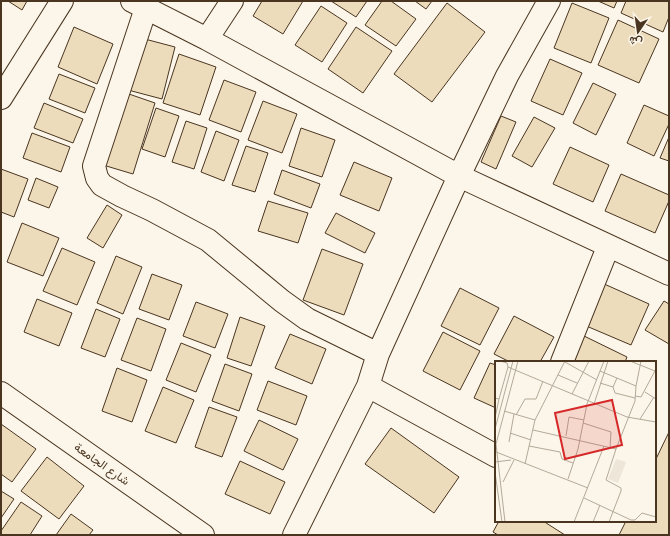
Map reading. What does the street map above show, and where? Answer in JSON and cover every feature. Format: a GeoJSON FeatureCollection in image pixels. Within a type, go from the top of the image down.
{"type":"FeatureCollection","features":[{"type":"Feature","properties":{"kind":"street"},"geometry":{"type":"LineString","coordinates":[[1,98],[62,1]]}},
{"type":"Feature","properties":{"kind":"street"},"geometry":{"type":"LineString","coordinates":[[207,39],[232,1]]}},
{"type":"Feature","properties":{"kind":"street"},"geometry":{"type":"LineString","coordinates":[[294,535],[368,386],[378,354],[459,176],[507,76],[549,1]]}},
{"type":"Feature","properties":{"kind":"street"},"geometry":{"type":"LineString","coordinates":[[378,354],[307,319],[282,301],[208,240],[102,185],[97,178],[94,166],[139,4],[207,39],[459,176],[608,247],[669,274]]}},
{"type":"Feature","properties":{"kind":"street"},"geometry":{"type":"LineString","coordinates":[[562,361],[608,247]]}},
{"type":"Feature","properties":{"kind":"street"},"geometry":{"type":"LineString","coordinates":[[368,386],[495,455]]}},
{"type":"Feature","properties":{"kind":"street","name":"شارع الجامعة"},"geometry":{"type":"LineString","coordinates":[[1,393],[203,535]]}},
{"type":"Feature","properties":{"kind":"building"},"geometry":{"type":"Polygon","coordinates":[[[8,1],[27,1],[22,10],[8,1]]]}},
{"type":"Feature","properties":{"kind":"building"},"geometry":{"type":"Polygon","coordinates":[[[262,1],[303,1],[283,34],[253,16],[262,1]]]}},
{"type":"Feature","properties":{"kind":"building"},"geometry":{"type":"Polygon","coordinates":[[[331,1],[367,1],[356,17],[331,1]]]}},
{"type":"Feature","properties":{"kind":"building"},"geometry":{"type":"Polygon","coordinates":[[[382,1],[391,1],[416,19],[396,46],[365,25],[382,1]]]}},
{"type":"Feature","properties":{"kind":"building"},"geometry":{"type":"Polygon","coordinates":[[[415,1],[432,1],[426,9],[415,1]]]}},
{"type":"Feature","properties":{"kind":"building"},"geometry":{"type":"Polygon","coordinates":[[[598,1],[617,1],[614,8],[598,1]]]}},
{"type":"Feature","properties":{"kind":"building"},"geometry":{"type":"Polygon","coordinates":[[[626,1],[669,1],[669,17],[663,32],[621,13],[626,1]]]}},
{"type":"Feature","properties":{"kind":"building"},"geometry":{"type":"Polygon","coordinates":[[[447,3],[485,32],[432,102],[394,74],[447,3]]]}},
{"type":"Feature","properties":{"kind":"building"},"geometry":{"type":"Polygon","coordinates":[[[572,3],[609,18],[591,63],[554,48],[572,3]]]}},
{"type":"Feature","properties":{"kind":"building"},"geometry":{"type":"Polygon","coordinates":[[[321,6],[347,23],[322,62],[295,45],[321,6]]]}},
{"type":"Feature","properties":{"kind":"building"},"geometry":{"type":"Polygon","coordinates":[[[618,20],[659,39],[639,83],[598,65],[618,20]]]}},
{"type":"Feature","properties":{"kind":"building"},"geometry":{"type":"Polygon","coordinates":[[[74,27],[113,44],[97,84],[58,67],[74,27]]]}},
{"type":"Feature","properties":{"kind":"building"},"geometry":{"type":"Polygon","coordinates":[[[356,27],[392,51],[363,93],[328,69],[356,27]]]}},
{"type":"Feature","properties":{"kind":"building"},"geometry":{"type":"Polygon","coordinates":[[[141,38],[175,47],[162,99],[128,90],[141,38]]]}},
{"type":"Feature","properties":{"kind":"building"},"geometry":{"type":"Polygon","coordinates":[[[179,54],[216,67],[200,115],[163,103],[179,54]]]}},
{"type":"Feature","properties":{"kind":"building"},"geometry":{"type":"Polygon","coordinates":[[[550,59],[582,73],[563,115],[531,101],[550,59]]]}},
{"type":"Feature","properties":{"kind":"building"},"geometry":{"type":"Polygon","coordinates":[[[59,74],[95,88],[85,113],[49,99],[59,74]]]}},
{"type":"Feature","properties":{"kind":"building"},"geometry":{"type":"Polygon","coordinates":[[[224,80],[256,92],[241,132],[209,120],[224,80]]]}},
{"type":"Feature","properties":{"kind":"building"},"geometry":{"type":"Polygon","coordinates":[[[593,83],[616,94],[596,135],[573,123],[593,83]]]}},
{"type":"Feature","properties":{"kind":"building"},"geometry":{"type":"Polygon","coordinates":[[[126,93],[155,103],[133,174],[103,165],[126,93]]]}},
{"type":"Feature","properties":{"kind":"building"},"geometry":{"type":"Polygon","coordinates":[[[263,101],[297,114],[282,153],[248,140],[263,101]]]}},
{"type":"Feature","properties":{"kind":"building"},"geometry":{"type":"Polygon","coordinates":[[[44,103],[83,119],[73,143],[34,128],[44,103]]]}},
{"type":"Feature","properties":{"kind":"building"},"geometry":{"type":"Polygon","coordinates":[[[644,105],[669,116],[669,124],[654,156],[627,143],[644,105]]]}},
{"type":"Feature","properties":{"kind":"building"},"geometry":{"type":"Polygon","coordinates":[[[156,108],[179,116],[165,157],[142,149],[156,108]]]}},
{"type":"Feature","properties":{"kind":"building"},"geometry":{"type":"Polygon","coordinates":[[[501,116],[516,122],[496,169],[481,162],[501,116]]]}},
{"type":"Feature","properties":{"kind":"building"},"geometry":{"type":"Polygon","coordinates":[[[534,117],[555,128],[532,167],[512,156],[534,117]]]}},
{"type":"Feature","properties":{"kind":"building"},"geometry":{"type":"Polygon","coordinates":[[[186,121],[207,128],[194,169],[172,162],[186,121]]]}},
{"type":"Feature","properties":{"kind":"building"},"geometry":{"type":"Polygon","coordinates":[[[301,128],[335,140],[322,177],[289,166],[301,128]]]}},
{"type":"Feature","properties":{"kind":"building"},"geometry":{"type":"Polygon","coordinates":[[[216,131],[239,140],[224,181],[201,172],[216,131]]]}},
{"type":"Feature","properties":{"kind":"building"},"geometry":{"type":"Polygon","coordinates":[[[32,133],[70,147],[61,172],[23,158],[32,133]]]}},
{"type":"Feature","properties":{"kind":"building"},"geometry":{"type":"Polygon","coordinates":[[[669,137],[669,161],[660,158],[669,137]]]}},
{"type":"Feature","properties":{"kind":"building"},"geometry":{"type":"Polygon","coordinates":[[[246,146],[268,153],[255,192],[232,185],[246,146]]]}},
{"type":"Feature","properties":{"kind":"building"},"geometry":{"type":"Polygon","coordinates":[[[570,147],[609,165],[593,202],[553,184],[570,147]]]}},
{"type":"Feature","properties":{"kind":"building"},"geometry":{"type":"Polygon","coordinates":[[[354,162],[392,178],[379,211],[340,195],[354,162]]]}},
{"type":"Feature","properties":{"kind":"building"},"geometry":{"type":"Polygon","coordinates":[[[1,169],[28,179],[14,217],[1,212],[1,169]]]}},
{"type":"Feature","properties":{"kind":"building"},"geometry":{"type":"Polygon","coordinates":[[[282,170],[320,184],[311,208],[274,194],[282,170]]]}},
{"type":"Feature","properties":{"kind":"building"},"geometry":{"type":"Polygon","coordinates":[[[621,174],[669,195],[669,201],[655,233],[605,211],[621,174]]]}},
{"type":"Feature","properties":{"kind":"building"},"geometry":{"type":"Polygon","coordinates":[[[36,178],[58,187],[49,208],[28,200],[36,178]]]}},
{"type":"Feature","properties":{"kind":"building"},"geometry":{"type":"Polygon","coordinates":[[[268,201],[308,213],[298,243],[258,231],[268,201]]]}},
{"type":"Feature","properties":{"kind":"building"},"geometry":{"type":"Polygon","coordinates":[[[107,205],[122,215],[103,248],[87,238],[107,205]]]}},
{"type":"Feature","properties":{"kind":"building"},"geometry":{"type":"Polygon","coordinates":[[[336,213],[375,233],[365,253],[325,233],[336,213]]]}},
{"type":"Feature","properties":{"kind":"building"},"geometry":{"type":"Polygon","coordinates":[[[22,223],[59,238],[43,276],[7,262],[22,223]]]}},
{"type":"Feature","properties":{"kind":"building"},"geometry":{"type":"Polygon","coordinates":[[[62,248],[95,262],[77,305],[43,291],[62,248]]]}},
{"type":"Feature","properties":{"kind":"building"},"geometry":{"type":"Polygon","coordinates":[[[322,249],[363,264],[344,315],[303,300],[322,249]]]}},
{"type":"Feature","properties":{"kind":"building"},"geometry":{"type":"Polygon","coordinates":[[[116,256],[142,267],[123,314],[97,303],[116,256]]]}},
{"type":"Feature","properties":{"kind":"building"},"geometry":{"type":"Polygon","coordinates":[[[152,274],[182,285],[169,320],[139,309],[152,274]]]}},
{"type":"Feature","properties":{"kind":"building"},"geometry":{"type":"Polygon","coordinates":[[[602,283],[649,304],[631,345],[584,325],[602,283]]]}},
{"type":"Feature","properties":{"kind":"building"},"geometry":{"type":"Polygon","coordinates":[[[460,288],[499,308],[480,345],[441,326],[460,288]]]}},
{"type":"Feature","properties":{"kind":"building"},"geometry":{"type":"Polygon","coordinates":[[[37,299],[72,313],[59,346],[24,332],[37,299]]]}},
{"type":"Feature","properties":{"kind":"building"},"geometry":{"type":"Polygon","coordinates":[[[664,301],[669,304],[669,344],[645,330],[664,301]]]}},
{"type":"Feature","properties":{"kind":"building"},"geometry":{"type":"Polygon","coordinates":[[[196,302],[228,314],[215,348],[183,336],[196,302]]]}},
{"type":"Feature","properties":{"kind":"building"},"geometry":{"type":"Polygon","coordinates":[[[96,309],[120,319],[105,357],[81,348],[96,309]]]}},
{"type":"Feature","properties":{"kind":"building"},"geometry":{"type":"Polygon","coordinates":[[[514,316],[554,337],[541,361],[508,361],[494,354],[514,316]]]}},
{"type":"Feature","properties":{"kind":"building"},"geometry":{"type":"Polygon","coordinates":[[[240,317],[265,326],[251,366],[227,358],[240,317]]]}},
{"type":"Feature","properties":{"kind":"building"},"geometry":{"type":"Polygon","coordinates":[[[137,318],[166,329],[151,371],[121,360],[137,318]]]}},
{"type":"Feature","properties":{"kind":"building"},"geometry":{"type":"Polygon","coordinates":[[[443,332],[480,351],[460,390],[423,371],[443,332]]]}},
{"type":"Feature","properties":{"kind":"building"},"geometry":{"type":"Polygon","coordinates":[[[290,334],[326,349],[312,384],[275,368],[290,334]]]}},
{"type":"Feature","properties":{"kind":"building"},"geometry":{"type":"Polygon","coordinates":[[[582,335],[627,357],[625,361],[569,361],[582,335]]]}},
{"type":"Feature","properties":{"kind":"building"},"geometry":{"type":"Polygon","coordinates":[[[181,343],[211,355],[196,392],[166,380],[181,343]]]}},
{"type":"Feature","properties":{"kind":"building"},"geometry":{"type":"Polygon","coordinates":[[[490,363],[495,365],[495,408],[474,398],[490,363]]]}},
{"type":"Feature","properties":{"kind":"building"},"geometry":{"type":"Polygon","coordinates":[[[225,364],[252,374],[239,411],[212,401],[225,364]]]}},
{"type":"Feature","properties":{"kind":"building"},"geometry":{"type":"Polygon","coordinates":[[[117,368],[147,380],[132,422],[102,411],[117,368]]]}},
{"type":"Feature","properties":{"kind":"building"},"geometry":{"type":"Polygon","coordinates":[[[268,381],[307,396],[296,425],[257,410],[268,381]]]}},
{"type":"Feature","properties":{"kind":"building"},"geometry":{"type":"Polygon","coordinates":[[[163,387],[194,400],[176,443],[145,431],[163,387]]]}},
{"type":"Feature","properties":{"kind":"building"},"geometry":{"type":"Polygon","coordinates":[[[209,407],[237,417],[222,457],[195,447],[209,407]]]}},
{"type":"Feature","properties":{"kind":"building"},"geometry":{"type":"Polygon","coordinates":[[[259,420],[298,439],[283,470],[244,451],[259,420]]]}},
{"type":"Feature","properties":{"kind":"building"},"geometry":{"type":"Polygon","coordinates":[[[1,424],[36,449],[12,482],[1,474],[1,424]]]}},
{"type":"Feature","properties":{"kind":"building"},"geometry":{"type":"Polygon","coordinates":[[[391,428],[459,477],[434,513],[365,464],[391,428]]]}},
{"type":"Feature","properties":{"kind":"building"},"geometry":{"type":"Polygon","coordinates":[[[669,432],[669,535],[619,535],[626,522],[656,522],[656,459],[669,432]]]}},
{"type":"Feature","properties":{"kind":"building"},"geometry":{"type":"Polygon","coordinates":[[[47,457],[84,486],[59,519],[21,491],[47,457]]]}},
{"type":"Feature","properties":{"kind":"building"},"geometry":{"type":"Polygon","coordinates":[[[240,461],[285,482],[270,514],[225,494],[240,461]]]}},
{"type":"Feature","properties":{"kind":"building"},"geometry":{"type":"Polygon","coordinates":[[[1,491],[14,499],[1,518],[1,491]]]}},
{"type":"Feature","properties":{"kind":"building"},"geometry":{"type":"Polygon","coordinates":[[[21,502],[42,516],[30,535],[1,535],[1,531],[21,502]]]}},
{"type":"Feature","properties":{"kind":"building"},"geometry":{"type":"Polygon","coordinates":[[[71,514],[93,530],[89,535],[56,535],[71,514]]]}},
{"type":"Feature","properties":{"kind":"building"},"geometry":{"type":"Polygon","coordinates":[[[498,522],[545,522],[565,535],[498,535],[493,532],[498,522]]]}}]}
